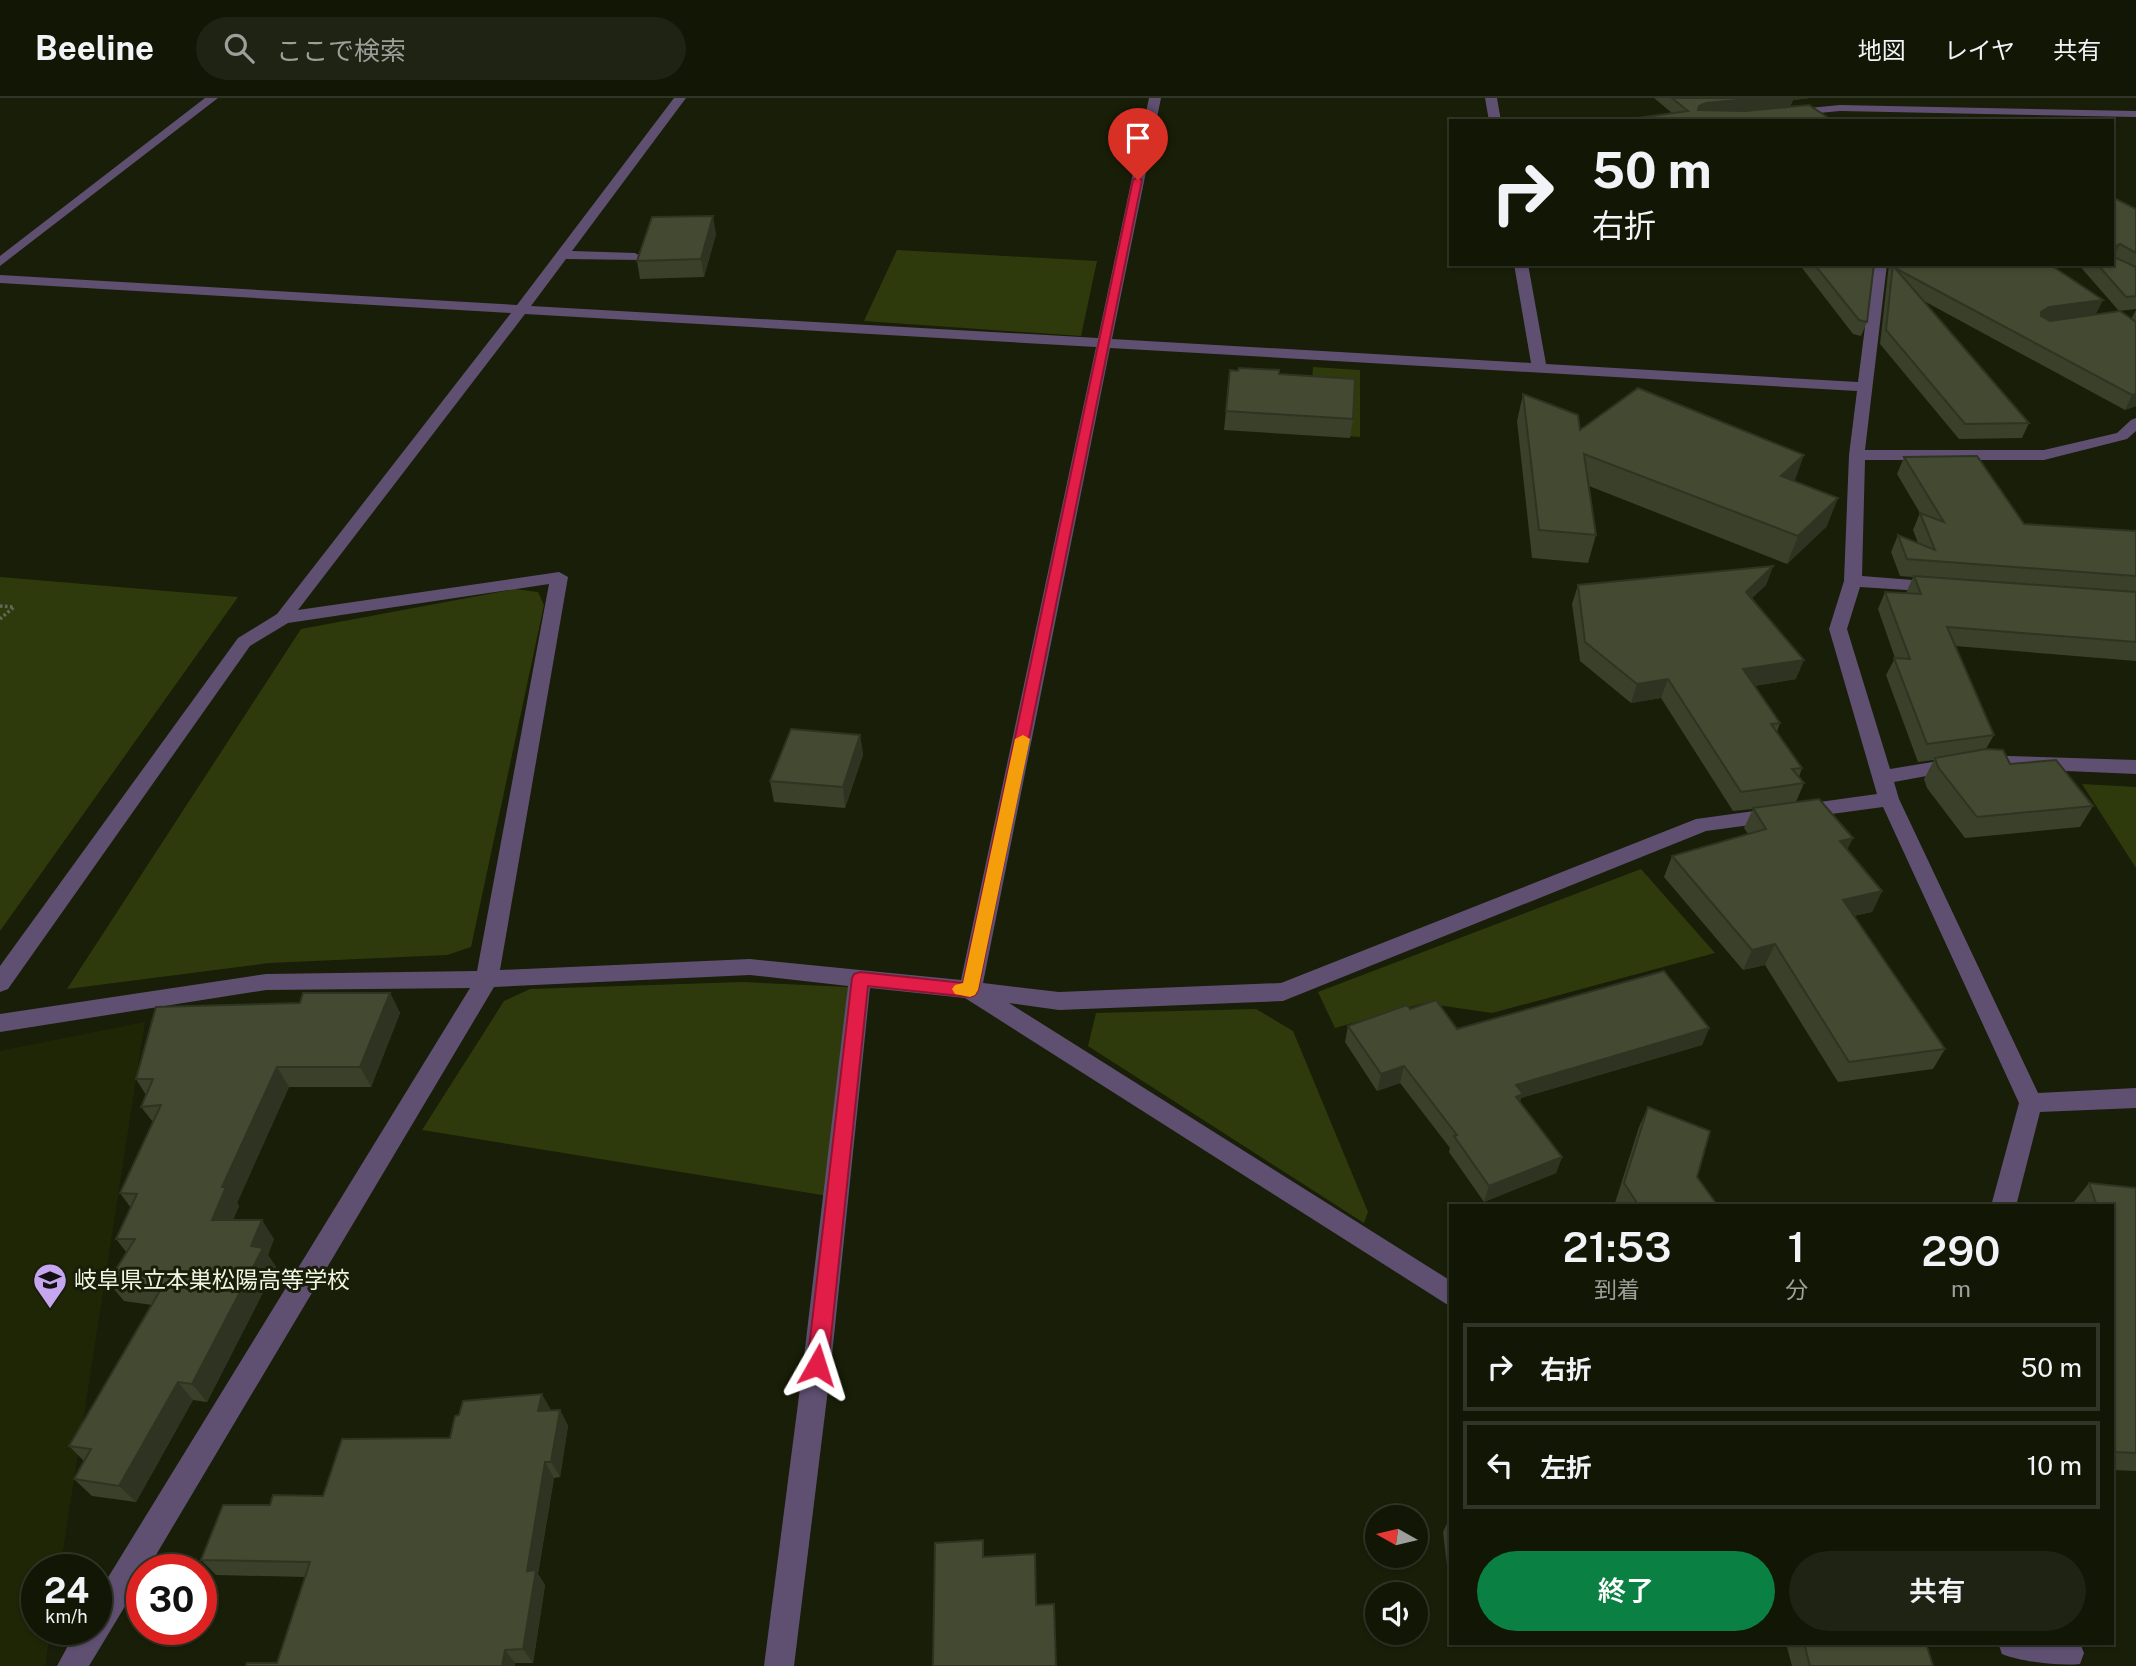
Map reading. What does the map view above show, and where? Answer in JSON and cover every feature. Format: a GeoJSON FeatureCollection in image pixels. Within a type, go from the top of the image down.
{"type":"FeatureCollection","features":[{"type":"Feature","properties":{"kind":"street"},"geometry":{"type":"LineString","coordinates":[[0,262],[212,98]]}},
{"type":"Feature","properties":{"kind":"street"},"geometry":{"type":"LineString","coordinates":[[0,983],[244,642],[284,618],[628,170],[680,98]]}},
{"type":"Feature","properties":{"kind":"street"},"geometry":{"type":"LineString","coordinates":[[970,990],[1155,98]]}},
{"type":"Feature","properties":{"kind":"street"},"geometry":{"type":"LineString","coordinates":[[1491,98],[1495,119]]}},
{"type":"Feature","properties":{"kind":"street"},"geometry":{"type":"LineString","coordinates":[[1839,98],[1868,119]]}},
{"type":"Feature","properties":{"kind":"street"},"geometry":{"type":"LineString","coordinates":[[1957,98],[1965,112]]}},
{"type":"Feature","properties":{"kind":"street"},"geometry":{"type":"LineString","coordinates":[[1772,114],[1840,108],[2136,114]]}},
{"type":"Feature","properties":{"kind":"street"},"geometry":{"type":"LineString","coordinates":[[561,255],[635,257]]}},
{"type":"Feature","properties":{"kind":"street"},"geometry":{"type":"LineString","coordinates":[[1521,266],[1539,368]]}},
{"type":"Feature","properties":{"kind":"street"},"geometry":{"type":"LineString","coordinates":[[1880,266],[1857,455],[1853,580],[1838,628],[1889,799],[2031,1103],[2004,1204]]}},
{"type":"Feature","properties":{"kind":"street"},"geometry":{"type":"LineString","coordinates":[[0,279],[1864,387]]}},
{"type":"Feature","properties":{"kind":"street"},"geometry":{"type":"LineString","coordinates":[[1857,455],[2045,454],[2122,436],[2136,423]]}},
{"type":"Feature","properties":{"kind":"street"},"geometry":{"type":"LineString","coordinates":[[112,1600],[486,979],[559,577],[284,618]]}},
{"type":"Feature","properties":{"kind":"street"},"geometry":{"type":"LineString","coordinates":[[1853,580],[1961,589]]}},
{"type":"Feature","properties":{"kind":"street"},"geometry":{"type":"LineString","coordinates":[[1882,777],[1975,761],[2136,767]]}},
{"type":"Feature","properties":{"kind":"street"},"geometry":{"type":"LineString","coordinates":[[0,1023],[266,982],[486,979],[750,967],[1059,1001],[1283,992],[1703,824],[1889,799]]}},
{"type":"Feature","properties":{"kind":"street"},"geometry":{"type":"LineString","coordinates":[[779,1666],[817,1365],[860,978]]}},
{"type":"Feature","properties":{"kind":"street"},"geometry":{"type":"LineString","coordinates":[[970,990],[1449,1294]]}},
{"type":"Feature","properties":{"kind":"street"},"geometry":{"type":"LineString","coordinates":[[2031,1103],[2136,1098]]}},
{"type":"Feature","properties":{"kind":"street"},"geometry":{"type":"LineString","coordinates":[[72,1666],[85,1645]]}},
{"type":"Feature","properties":{"kind":"street"},"geometry":{"type":"LineString","coordinates":[[2023,1645],[2070,1654]]}},
{"type":"Feature","properties":{"kind":"path"},"geometry":{"type":"LineString","coordinates":[[0,606],[14,607],[0,619]]}},
{"type":"Feature","properties":{"kind":"shaded area"},"geometry":{"type":"Polygon","coordinates":[[[897,250],[1097,261],[1081,336],[864,321],[897,250]]]}},
{"type":"Feature","properties":{"kind":"shaded area"},"geometry":{"type":"Polygon","coordinates":[[[1313,367],[1360,370],[1360,437],[1309,434],[1313,367]]]}},
{"type":"Feature","properties":{"kind":"shaded area"},"geometry":{"type":"Polygon","coordinates":[[[0,577],[238,597],[0,931],[0,577]]]}},
{"type":"Feature","properties":{"kind":"shaded area"},"geometry":{"type":"Polygon","coordinates":[[[515,589],[538,592],[544,605],[471,947],[447,955],[269,963],[67,989],[301,629],[515,589]]]}},
{"type":"Feature","properties":{"kind":"shaded area"},"geometry":{"type":"Polygon","coordinates":[[[2082,784],[2136,787],[2136,868],[2082,784]]]}},
{"type":"Feature","properties":{"kind":"shaded area"},"geometry":{"type":"Polygon","coordinates":[[[1641,869],[1715,953],[1492,1013],[1424,1003],[1335,1028],[1318,992],[1641,869]]]}},
{"type":"Feature","properties":{"kind":"shaded area"},"geometry":{"type":"Polygon","coordinates":[[[743,982],[848,987],[834,1197],[422,1130],[504,1001],[530,989],[743,982]]]}},
{"type":"Feature","properties":{"kind":"shaded area"},"geometry":{"type":"Polygon","coordinates":[[[1256,1009],[1293,1031],[1368,1212],[1364,1223],[1088,1046],[1096,1013],[1256,1009]]]}},
{"type":"Feature","properties":{"kind":"shaded area","name":"岐阜県立本巣松陽高等学校"},"geometry":{"type":"Polygon","coordinates":[[[145,1022],[62,1554],[21,1554],[21,1645],[48,1645],[45,1666],[0,1666],[0,1051],[145,1022]]]}},
{"type":"Feature","properties":{"kind":"building"},"geometry":{"type":"Polygon","coordinates":[[[1672,98],[1759,98],[1706,103],[1699,106],[1698,110],[1745,111],[1809,105],[1830,119],[1630,119],[1688,111],[1672,98]]]}},
{"type":"Feature","properties":{"kind":"building"},"geometry":{"type":"Polygon","coordinates":[[[2114,198],[2136,209],[2136,253],[2120,244],[2114,247],[2114,198]]]}},
{"type":"Feature","properties":{"kind":"building"},"geometry":{"type":"Polygon","coordinates":[[[713,216],[701,259],[637,261],[652,217],[713,216]]]}},
{"type":"Feature","properties":{"kind":"building"},"geometry":{"type":"Polygon","coordinates":[[[2114,257],[2136,267],[2136,296],[2126,297],[2099,266],[2114,266],[2114,257]]]}},
{"type":"Feature","properties":{"kind":"building"},"geometry":{"type":"Polygon","coordinates":[[[1816,266],[1874,266],[1867,322],[1859,320],[1816,266]]]}},
{"type":"Feature","properties":{"kind":"building"},"geometry":{"type":"Polygon","coordinates":[[[1893,266],[2052,266],[2103,300],[2049,307],[2041,312],[2041,316],[2050,321],[2120,311],[2136,322],[2136,394],[2132,395],[1895,268],[2029,423],[1965,424],[1886,330],[1893,266]]]}},
{"type":"Feature","properties":{"kind":"building"},"geometry":{"type":"Polygon","coordinates":[[[1239,368],[1279,370],[1279,374],[1355,379],[1353,419],[1226,411],[1230,370],[1238,371],[1239,368]]]}},
{"type":"Feature","properties":{"kind":"building"},"geometry":{"type":"Polygon","coordinates":[[[1638,388],[1804,455],[1781,476],[1838,498],[1798,536],[1584,454],[1596,535],[1539,530],[1523,394],[1578,415],[1580,430],[1638,388]]]}},
{"type":"Feature","properties":{"kind":"building"},"geometry":{"type":"Polygon","coordinates":[[[1977,456],[2024,524],[2136,531],[2136,576],[1907,559],[1898,535],[1935,550],[1920,513],[1944,522],[1904,457],[1977,456]]]}},
{"type":"Feature","properties":{"kind":"building"},"geometry":{"type":"Polygon","coordinates":[[[1773,566],[1746,592],[1804,660],[1743,669],[1780,723],[1771,724],[1802,768],[1792,769],[1804,783],[1741,792],[1668,679],[1637,684],[1585,642],[1578,585],[1773,566]]]}},
{"type":"Feature","properties":{"kind":"building"},"geometry":{"type":"Polygon","coordinates":[[[1914,576],[2136,592],[2136,642],[1947,627],[1994,735],[1927,744],[1894,658],[1910,659],[1885,592],[1921,594],[1914,576]]]}},
{"type":"Feature","properties":{"kind":"building"},"geometry":{"type":"Polygon","coordinates":[[[791,729],[860,735],[843,787],[770,781],[791,729]]]}},
{"type":"Feature","properties":{"kind":"building"},"geometry":{"type":"Polygon","coordinates":[[[1986,749],[2003,750],[2010,764],[2056,760],[2093,806],[1977,817],[1938,767],[1935,758],[1986,749]]]}},
{"type":"Feature","properties":{"kind":"building"},"geometry":{"type":"Polygon","coordinates":[[[1819,799],[1853,838],[1840,841],[1882,891],[1843,900],[1945,1049],[1849,1062],[1775,944],[1752,950],[1672,856],[1766,829],[1753,808],[1819,799]]]}},
{"type":"Feature","properties":{"kind":"building"},"geometry":{"type":"Polygon","coordinates":[[[1664,971],[1709,1028],[1516,1085],[1523,1094],[1516,1097],[1562,1157],[1489,1186],[1454,1136],[1457,1135],[1404,1066],[1381,1074],[1348,1026],[1407,1005],[1410,1009],[1436,1000],[1457,1029],[1664,971]]]}},
{"type":"Feature","properties":{"kind":"building"},"geometry":{"type":"Polygon","coordinates":[[[303,993],[390,993],[360,1067],[277,1067],[222,1187],[226,1187],[212,1220],[262,1220],[251,1246],[263,1248],[192,1384],[178,1382],[119,1486],[74,1479],[91,1449],[69,1446],[161,1289],[108,1282],[135,1239],[116,1239],[137,1194],[120,1193],[161,1105],[141,1107],[153,1079],[136,1079],[156,1007],[300,1003],[303,993]]]}},
{"type":"Feature","properties":{"kind":"building"},"geometry":{"type":"Polygon","coordinates":[[[1648,1107],[1710,1131],[1697,1177],[1717,1204],[1638,1204],[1624,1183],[1648,1107]]]}},
{"type":"Feature","properties":{"kind":"building"},"geometry":{"type":"Polygon","coordinates":[[[2089,1183],[2136,1188],[2136,1453],[2116,1452],[2114,1448],[2114,1204],[2096,1204],[2089,1183]]]}},
{"type":"Feature","properties":{"kind":"building"},"geometry":{"type":"Polygon","coordinates":[[[542,1394],[538,1411],[560,1410],[551,1462],[545,1462],[527,1571],[536,1570],[523,1649],[505,1650],[502,1666],[246,1666],[247,1663],[277,1663],[310,1562],[217,1560],[217,1554],[203,1554],[223,1505],[270,1505],[273,1495],[323,1496],[342,1439],[450,1438],[455,1416],[459,1415],[463,1401],[542,1394]]]}},
{"type":"Feature","properties":{"kind":"building"},"geometry":{"type":"Polygon","coordinates":[[[983,1540],[983,1557],[1035,1554],[1036,1605],[1054,1604],[1056,1666],[933,1666],[935,1543],[983,1540]]]}},
{"type":"Feature","properties":{"kind":"building"},"geometry":{"type":"Polygon","coordinates":[[[1805,1645],[1927,1645],[1933,1666],[1810,1666],[1805,1645]]]}},
{"type":"Feature","properties":{"kind":"slow traffic"},"geometry":{"type":"LineString","coordinates":[[961,989],[970,990],[1023,739]]}},
{"type":"Feature","properties":{"kind":"place","name":"岐阜県立本巣松陽高等学校"},"geometry":{"type":"Point","coordinates":[50,1310]}},
{"type":"Feature","properties":{"kind":"route"},"geometry":{"type":"LineString","coordinates":[[817,1365],[860,978],[970,990],[1138,180]]}}]}
